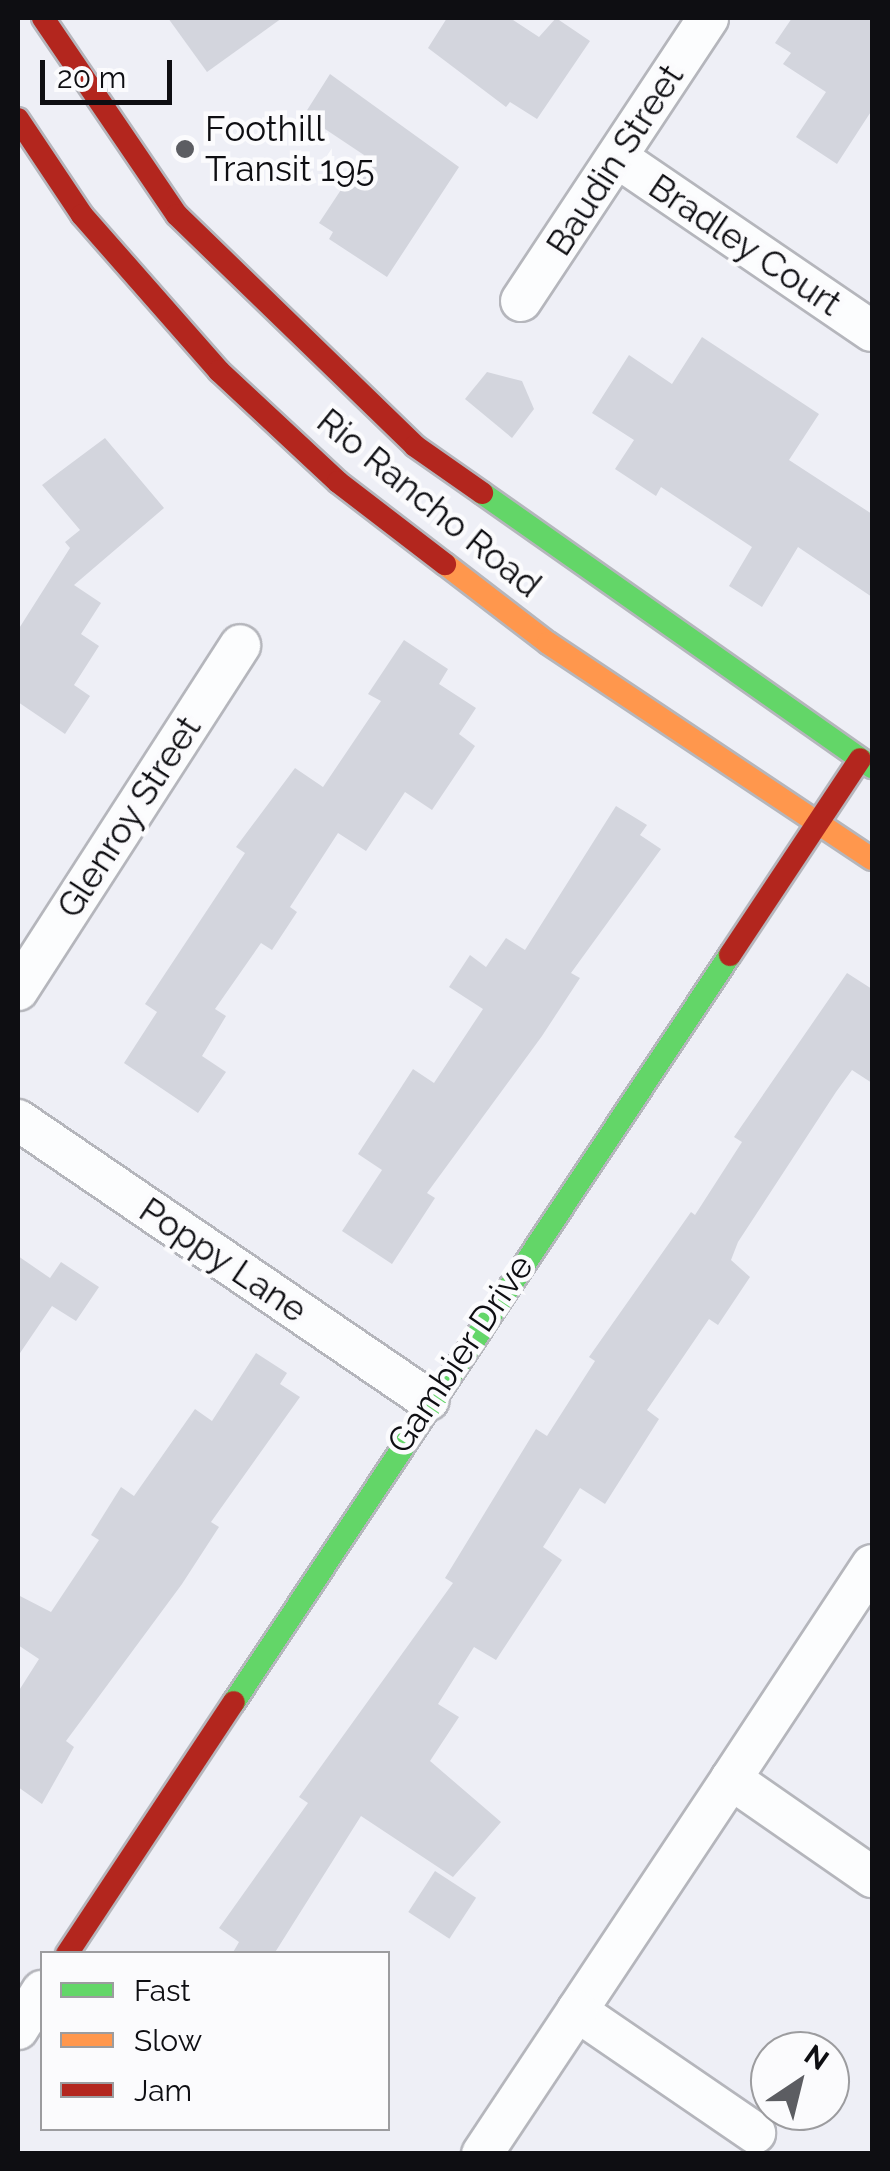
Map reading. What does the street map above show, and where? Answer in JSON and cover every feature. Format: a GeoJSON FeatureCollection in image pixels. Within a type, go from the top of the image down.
{"type":"FeatureCollection","features":[{"type":"Feature","properties":{"kind":"main road","name":"Rio Rancho Road"},"geometry":{"type":"LineString","coordinates":[[43,18],[177,216],[414,446],[866,763]]}},
{"type":"Feature","properties":{"kind":"main road","name":"Rio Rancho Road"},"geometry":{"type":"LineString","coordinates":[[18,119],[94,230],[220,372],[338,482],[548,643],[872,858]]}},
{"type":"Feature","properties":{"kind":"main road","name":"Gambier Drive"},"geometry":{"type":"LineString","coordinates":[[69,1951],[428,1400],[818,822],[866,763]]}},
{"type":"Feature","properties":{"kind":"street","name":"Baudin Street"},"geometry":{"type":"LineString","coordinates":[[521,301],[708,18]]}},
{"type":"Feature","properties":{"kind":"street","name":"Bradley Court"},"geometry":{"type":"LineString","coordinates":[[618,158],[872,332]]}},
{"type":"Feature","properties":{"kind":"street","name":"Glenroy Street"},"geometry":{"type":"LineString","coordinates":[[18,990],[240,645]]}},
{"type":"Feature","properties":{"kind":"street","name":"Poppy Lane"},"geometry":{"type":"LineString","coordinates":[[18,1120],[428,1400]]}},
{"type":"Feature","properties":{"kind":"street"},"geometry":{"type":"LineString","coordinates":[[482,2154],[872,1565]]}},
{"type":"Feature","properties":{"kind":"street"},"geometry":{"type":"LineString","coordinates":[[731,1780],[872,1877]]}},
{"type":"Feature","properties":{"kind":"street"},"geometry":{"type":"LineString","coordinates":[[18,2029],[40,1994]]}},
{"type":"Feature","properties":{"kind":"street"},"geometry":{"type":"LineString","coordinates":[[576,2010],[755,2133]]}},
{"type":"Feature","properties":{"kind":"building"},"geometry":{"type":"Polygon","coordinates":[[[168,18],[282,18],[207,72],[168,18]]]}},
{"type":"Feature","properties":{"kind":"building"},"geometry":{"type":"Polygon","coordinates":[[[447,18],[510,18],[539,37],[556,18],[590,41],[537,119],[510,102],[506,107],[428,48],[447,18]]]}},
{"type":"Feature","properties":{"kind":"building"},"geometry":{"type":"Polygon","coordinates":[[[792,18],[872,18],[872,110],[837,164],[796,137],[826,92],[783,64],[791,53],[775,43],[792,18]]]}},
{"type":"Feature","properties":{"kind":"building"},"geometry":{"type":"Polygon","coordinates":[[[330,74],[459,167],[387,277],[329,239],[333,232],[319,223],[364,155],[304,115],[330,74]]]}},
{"type":"Feature","properties":{"kind":"building"},"geometry":{"type":"Polygon","coordinates":[[[702,337],[819,414],[789,460],[872,514],[872,597],[798,547],[762,607],[729,586],[752,547],[661,487],[656,496],[615,469],[634,440],[592,413],[629,355],[672,384],[702,337]]]}},
{"type":"Feature","properties":{"kind":"building"},"geometry":{"type":"Polygon","coordinates":[[[487,372],[522,381],[534,409],[512,438],[465,399],[487,372]]]}},
{"type":"Feature","properties":{"kind":"building"},"geometry":{"type":"Polygon","coordinates":[[[105,438],[164,508],[74,585],[101,603],[81,634],[99,646],[74,685],[90,696],[65,734],[18,702],[18,630],[70,548],[65,542],[80,530],[42,485],[105,438]]]}},
{"type":"Feature","properties":{"kind":"building"},"geometry":{"type":"Polygon","coordinates":[[[404,640],[448,669],[439,684],[476,708],[459,734],[475,746],[432,810],[405,792],[366,851],[338,833],[290,907],[297,912],[272,950],[261,943],[215,1009],[226,1016],[202,1056],[226,1072],[198,1113],[124,1063],[157,1012],[145,1004],[245,853],[236,847],[295,768],[323,787],[381,701],[368,694],[404,640]]]}},
{"type":"Feature","properties":{"kind":"building"},"geometry":{"type":"Polygon","coordinates":[[[616,806],[647,825],[640,835],[661,849],[571,973],[580,978],[542,1036],[427,1193],[435,1198],[392,1264],[342,1231],[382,1170],[358,1154],[413,1069],[434,1083],[483,1009],[449,987],[470,955],[486,967],[506,938],[525,950],[616,806]]]}},
{"type":"Feature","properties":{"kind":"building"},"geometry":{"type":"Polygon","coordinates":[[[847,973],[872,989],[872,1083],[852,1070],[836,1092],[738,1242],[731,1260],[750,1277],[718,1325],[709,1319],[647,1410],[659,1419],[605,1504],[580,1488],[543,1547],[562,1560],[496,1660],[474,1647],[438,1704],[459,1717],[430,1761],[501,1822],[453,1877],[361,1816],[276,1951],[234,1951],[239,1942],[219,1928],[308,1803],[299,1797],[453,1583],[445,1578],[536,1429],[547,1436],[595,1361],[589,1357],[691,1212],[695,1215],[742,1142],[734,1137],[847,973]]]}},
{"type":"Feature","properties":{"kind":"building"},"geometry":{"type":"Polygon","coordinates":[[[18,1256],[50,1278],[61,1262],[99,1287],[76,1321],[52,1306],[18,1356],[18,1256]]]}},
{"type":"Feature","properties":{"kind":"building"},"geometry":{"type":"Polygon","coordinates":[[[256,1353],[287,1373],[280,1384],[300,1397],[211,1522],[219,1527],[182,1584],[66,1741],[74,1747],[42,1804],[18,1787],[18,1692],[39,1659],[18,1645],[18,1595],[51,1612],[99,1540],[91,1535],[121,1487],[134,1496],[195,1409],[212,1421],[256,1353]]]}},
{"type":"Feature","properties":{"kind":"building"},"geometry":{"type":"Polygon","coordinates":[[[435,1871],[476,1898],[449,1939],[408,1912],[435,1871]]]}},
{"type":"Feature","properties":{"kind":"traffic: fast"},"geometry":{"type":"LineString","coordinates":[[482,493],[872,767]]}},
{"type":"Feature","properties":{"kind":"traffic: fast"},"geometry":{"type":"LineString","coordinates":[[234,1702],[730,955]]}},
{"type":"Feature","properties":{"kind":"traffic: slow"},"geometry":{"type":"LineString","coordinates":[[445,564],[548,643],[872,859]]}},
{"type":"Feature","properties":{"kind":"traffic: jam"},"geometry":{"type":"LineString","coordinates":[[43,18],[177,215],[415,446],[482,493]]}},
{"type":"Feature","properties":{"kind":"traffic: jam"},"geometry":{"type":"LineString","coordinates":[[18,119],[82,215],[219,371],[338,482],[445,564]]}},
{"type":"Feature","properties":{"kind":"traffic: jam"},"geometry":{"type":"LineString","coordinates":[[730,955],[860,759]]}},
{"type":"Feature","properties":{"kind":"traffic: jam"},"geometry":{"type":"LineString","coordinates":[[69,1951],[234,1702]]}},
{"type":"Feature","properties":{"kind":"place","name":"Foothill Transit 195"},"geometry":{"type":"Point","coordinates":[185,149]}}]}
